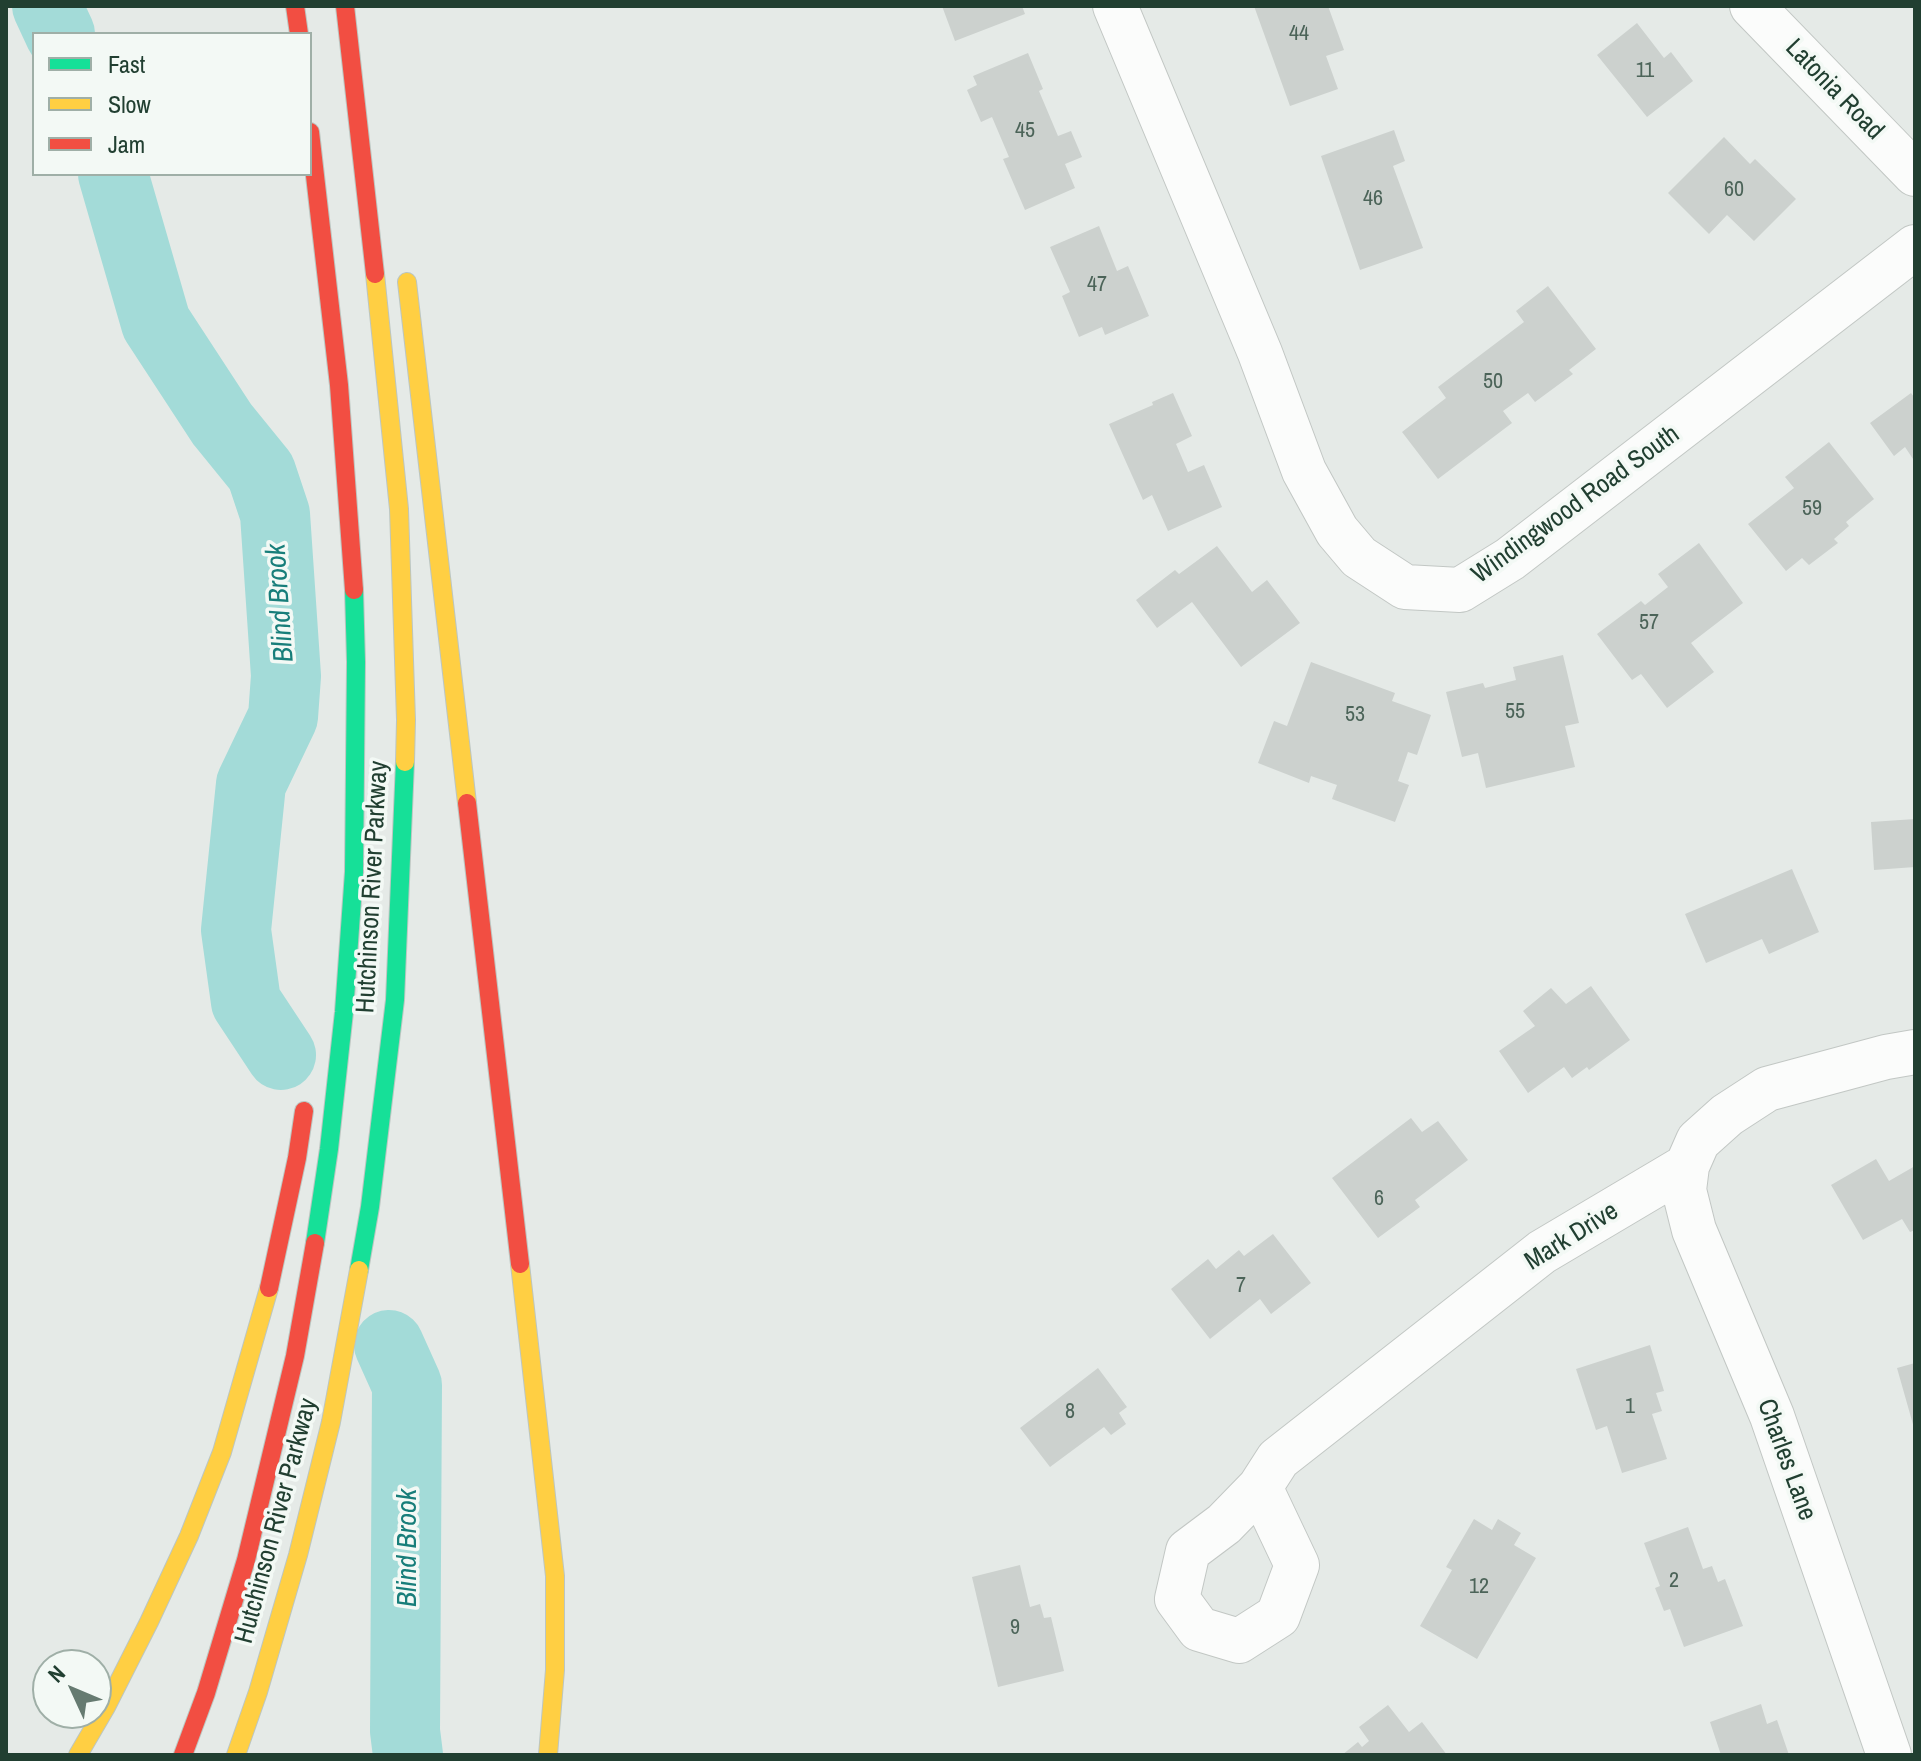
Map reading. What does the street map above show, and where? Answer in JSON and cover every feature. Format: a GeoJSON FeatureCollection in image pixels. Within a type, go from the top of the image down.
{"type":"FeatureCollection","features":[{"type":"Feature","properties":{"kind":"highway"},"geometry":{"type":"LineString","coordinates":[[295,6],[299,32]]}},
{"type":"Feature","properties":{"kind":"highway"},"geometry":{"type":"LineString","coordinates":[[345,6],[379,154]]}},
{"type":"Feature","properties":{"kind":"highway","name":"Hutchinson River Parkway"},"geometry":{"type":"LineString","coordinates":[[236,1755],[280,1620],[315,1488],[343,1363],[372,1194],[395,1000],[406,720],[399,509],[345,6]]}},
{"type":"Feature","properties":{"kind":"highway","name":"Hutchinson River Parkway"},"geometry":{"type":"LineString","coordinates":[[183,1755],[206,1693],[246,1560],[295,1356],[329,1149],[344,1012],[354,872],[356,662],[350,521],[339,385],[312,149]]}},
{"type":"Feature","properties":{"kind":"highway"},"geometry":{"type":"LineString","coordinates":[[402,258],[550,1522],[556,1624],[548,1755]]}},
{"type":"Feature","properties":{"kind":"highway"},"geometry":{"type":"LineString","coordinates":[[331,938],[356,801]]}},
{"type":"Feature","properties":{"kind":"highway"},"geometry":{"type":"LineString","coordinates":[[78,1755],[156,1608],[222,1452],[266,1305],[297,1158],[308,1087]]}},
{"type":"Feature","properties":{"kind":"street","name":"Windingwood Road South"},"geometry":{"type":"LineString","coordinates":[[1115,6],[1260,353],[1304,471],[1337,531],[1359,557],[1405,587],[1460,590],[1510,559],[1915,247]]}},
{"type":"Feature","properties":{"kind":"street","name":"Latonia Road"},"geometry":{"type":"LineString","coordinates":[[1752,6],[1915,174]]}},
{"type":"Feature","properties":{"kind":"street","name":"Mark Drive"},"geometry":{"type":"LineString","coordinates":[[1260,1487],[1278,1459],[1542,1252],[1687,1166],[1698,1141],[1727,1115],[1767,1089],[1915,1052]]}},
{"type":"Feature","properties":{"kind":"street","name":"Charles Lane"},"geometry":{"type":"LineString","coordinates":[[1687,1166],[1684,1190],[1694,1230],[1772,1416],[1889,1755]]}},
{"type":"Feature","properties":{"kind":"building"},"geometry":{"type":"Polygon","coordinates":[[[942,6],[1022,6],[1025,14],[955,41],[942,6]]]}},
{"type":"Feature","properties":{"kind":"building"},"geometry":{"type":"Polygon","coordinates":[[[1254,6],[1328,6],[1344,50],[1326,56],[1338,89],[1290,106],[1254,6]]]}},
{"type":"Feature","properties":{"kind":"building"},"geometry":{"type":"Polygon","coordinates":[[[1637,23],[1664,58],[1671,52],[1693,81],[1647,117],[1597,55],[1637,23]]]}},
{"type":"Feature","properties":{"kind":"building"},"geometry":{"type":"Polygon","coordinates":[[[1028,53],[1043,89],[1039,91],[1058,136],[1071,131],[1082,157],[1065,164],[1075,188],[1025,210],[1003,159],[1009,157],[992,117],[981,122],[967,90],[977,85],[973,76],[1028,53]]]}},
{"type":"Feature","properties":{"kind":"building"},"geometry":{"type":"Polygon","coordinates":[[[1394,130],[1405,161],[1393,166],[1423,248],[1360,270],[1321,156],[1394,130]]]}},
{"type":"Feature","properties":{"kind":"building"},"geometry":{"type":"Polygon","coordinates":[[[1724,137],[1750,164],[1755,159],[1796,199],[1754,241],[1727,215],[1709,234],[1668,193],[1724,137]]]}},
{"type":"Feature","properties":{"kind":"building"},"geometry":{"type":"Polygon","coordinates":[[[1099,226],[1117,271],[1128,266],[1149,316],[1105,335],[1102,327],[1079,337],[1062,296],[1070,292],[1050,247],[1099,226]]]}},
{"type":"Feature","properties":{"kind":"building"},"geometry":{"type":"Polygon","coordinates":[[[1548,286],[1596,349],[1569,370],[1573,374],[1535,402],[1528,393],[1503,411],[1512,423],[1438,479],[1402,432],[1446,398],[1438,387],[1524,322],[1516,311],[1548,286]]]}},
{"type":"Feature","properties":{"kind":"building"},"geometry":{"type":"Polygon","coordinates":[[[1173,393],[1192,436],[1176,444],[1188,472],[1204,465],[1222,507],[1168,531],[1152,495],[1143,500],[1109,424],[1173,393]]]}},
{"type":"Feature","properties":{"kind":"building"},"geometry":{"type":"Polygon","coordinates":[[[1911,393],[1915,396],[1915,462],[1905,447],[1894,456],[1870,423],[1911,393]]]}},
{"type":"Feature","properties":{"kind":"building"},"geometry":{"type":"Polygon","coordinates":[[[1829,442],[1874,499],[1846,522],[1849,526],[1834,539],[1838,543],[1809,565],[1802,558],[1786,571],[1748,524],[1794,488],[1785,477],[1829,442]]]}},
{"type":"Feature","properties":{"kind":"building"},"geometry":{"type":"Polygon","coordinates":[[[1699,543],[1743,603],[1691,643],[1714,672],[1667,708],[1641,674],[1632,680],[1597,634],[1641,601],[1645,605],[1668,587],[1658,574],[1699,543]]]}},
{"type":"Feature","properties":{"kind":"building"},"geometry":{"type":"Polygon","coordinates":[[[1217,546],[1252,592],[1267,580],[1300,623],[1241,667],[1192,602],[1157,628],[1136,600],[1175,570],[1179,574],[1217,546]]]}},
{"type":"Feature","properties":{"kind":"building"},"geometry":{"type":"Polygon","coordinates":[[[1563,655],[1579,723],[1565,726],[1575,767],[1486,788],[1478,753],[1462,757],[1446,692],[1483,683],[1485,688],[1516,680],[1513,667],[1563,655]]]}},
{"type":"Feature","properties":{"kind":"building"},"geometry":{"type":"Polygon","coordinates":[[[1311,662],[1395,693],[1392,701],[1431,715],[1417,755],[1408,752],[1398,781],[1409,785],[1395,822],[1332,799],[1337,785],[1311,776],[1309,783],[1258,763],[1274,721],[1287,726],[1311,662]]]}},
{"type":"Feature","properties":{"kind":"building"},"geometry":{"type":"Polygon","coordinates":[[[1915,819],[1915,867],[1874,870],[1871,822],[1915,819]]]}},
{"type":"Feature","properties":{"kind":"building"},"geometry":{"type":"Polygon","coordinates":[[[1792,869],[1819,932],[1769,954],[1762,939],[1706,963],[1685,914],[1792,869]]]}},
{"type":"Feature","properties":{"kind":"building"},"geometry":{"type":"Polygon","coordinates":[[[1591,986],[1630,1040],[1589,1070],[1587,1067],[1572,1078],[1564,1067],[1528,1093],[1499,1051],[1535,1026],[1523,1011],[1551,988],[1566,1004],[1591,986]]]}},
{"type":"Feature","properties":{"kind":"building"},"geometry":{"type":"Polygon","coordinates":[[[1411,1118],[1422,1132],[1438,1121],[1468,1160],[1415,1200],[1420,1207],[1378,1238],[1332,1178],[1411,1118]]]}},
{"type":"Feature","properties":{"kind":"building"},"geometry":{"type":"Polygon","coordinates":[[[1876,1159],[1889,1181],[1915,1166],[1915,1230],[1910,1232],[1902,1219],[1863,1240],[1831,1185],[1876,1159]]]}},
{"type":"Feature","properties":{"kind":"building"},"geometry":{"type":"Polygon","coordinates":[[[1273,1234],[1311,1283],[1271,1314],[1260,1299],[1210,1339],[1171,1289],[1208,1259],[1216,1269],[1239,1250],[1244,1256],[1273,1234]]]}},
{"type":"Feature","properties":{"kind":"building"},"geometry":{"type":"Polygon","coordinates":[[[1650,1345],[1664,1391],[1656,1393],[1662,1411],[1652,1414],[1667,1459],[1622,1473],[1607,1426],[1596,1430],[1576,1369],[1650,1345]]]}},
{"type":"Feature","properties":{"kind":"building"},"geometry":{"type":"Polygon","coordinates":[[[1915,1363],[1915,1427],[1914,1428],[1897,1368],[1915,1363]]]}},
{"type":"Feature","properties":{"kind":"building"},"geometry":{"type":"Polygon","coordinates":[[[1098,1368],[1127,1407],[1119,1413],[1126,1424],[1111,1435],[1104,1427],[1050,1467],[1020,1428],[1098,1368]]]}},
{"type":"Feature","properties":{"kind":"building"},"geometry":{"type":"Polygon","coordinates":[[[1474,1519],[1492,1530],[1498,1519],[1521,1533],[1514,1545],[1536,1558],[1477,1659],[1420,1626],[1452,1570],[1446,1567],[1474,1519]]]}},
{"type":"Feature","properties":{"kind":"building"},"geometry":{"type":"Polygon","coordinates":[[[1688,1527],[1703,1569],[1712,1566],[1718,1582],[1725,1579],[1743,1626],[1684,1647],[1670,1609],[1664,1611],[1655,1588],[1660,1586],[1644,1543],[1688,1527]]]}},
{"type":"Feature","properties":{"kind":"building"},"geometry":{"type":"Polygon","coordinates":[[[1020,1565],[1030,1607],[1040,1604],[1044,1618],[1051,1617],[1064,1671],[998,1687],[972,1577],[1020,1565]]]}},
{"type":"Feature","properties":{"kind":"building"},"geometry":{"type":"Polygon","coordinates":[[[1761,1704],[1767,1724],[1777,1720],[1789,1755],[1721,1755],[1710,1722],[1761,1704]]]}},
{"type":"Feature","properties":{"kind":"building"},"geometry":{"type":"Polygon","coordinates":[[[1388,1705],[1409,1732],[1422,1722],[1447,1755],[1342,1755],[1358,1742],[1362,1747],[1369,1741],[1359,1727],[1388,1705]]]}},
{"type":"Feature","properties":{"kind":"waterway","name":"Blind Brook"},"geometry":{"type":"LineString","coordinates":[[47,6],[59,32]]}},
{"type":"Feature","properties":{"kind":"waterway","name":"Blind Brook"},"geometry":{"type":"LineString","coordinates":[[114,176],[156,323],[222,424],[261,472],[275,514],[286,676],[283,717],[251,784],[236,930],[246,1002],[281,1055]]}},
{"type":"Feature","properties":{"kind":"waterway","name":"Blind Brook"},"geometry":{"type":"LineString","coordinates":[[389,1345],[407,1385],[405,1731],[408,1755]]}},
{"type":"Feature","properties":{"kind":"traffic: fast"},"geometry":{"type":"LineString","coordinates":[[315,1243],[344,1012],[354,872],[354,590]]}},
{"type":"Feature","properties":{"kind":"traffic: fast"},"geometry":{"type":"LineString","coordinates":[[359,1270],[370,1207],[395,1000],[405,762]]}},
{"type":"Feature","properties":{"kind":"traffic: slow"},"geometry":{"type":"LineString","coordinates":[[375,274],[399,509],[405,762]]}},
{"type":"Feature","properties":{"kind":"traffic: slow"},"geometry":{"type":"LineString","coordinates":[[407,282],[467,803]]}},
{"type":"Feature","properties":{"kind":"traffic: slow"},"geometry":{"type":"LineString","coordinates":[[520,1264],[555,1576],[555,1670],[548,1755]]}},
{"type":"Feature","properties":{"kind":"traffic: slow"},"geometry":{"type":"LineString","coordinates":[[236,1755],[298,1555],[331,1422],[359,1270]]}},
{"type":"Feature","properties":{"kind":"traffic: slow"},"geometry":{"type":"LineString","coordinates":[[78,1755],[106,1707],[189,1536],[222,1452],[269,1288]]}},
{"type":"Feature","properties":{"kind":"traffic: jam"},"geometry":{"type":"LineString","coordinates":[[295,6],[299,32]]}},
{"type":"Feature","properties":{"kind":"traffic: jam"},"geometry":{"type":"LineString","coordinates":[[345,6],[375,274]]}},
{"type":"Feature","properties":{"kind":"traffic: jam"},"geometry":{"type":"LineString","coordinates":[[312,149],[339,385],[354,590]]}},
{"type":"Feature","properties":{"kind":"traffic: jam"},"geometry":{"type":"LineString","coordinates":[[467,803],[520,1264]]}},
{"type":"Feature","properties":{"kind":"traffic: jam"},"geometry":{"type":"LineString","coordinates":[[269,1288],[304,1111]]}},
{"type":"Feature","properties":{"kind":"traffic: jam"},"geometry":{"type":"LineString","coordinates":[[183,1755],[206,1693],[246,1560],[295,1356],[315,1243]]}}]}
